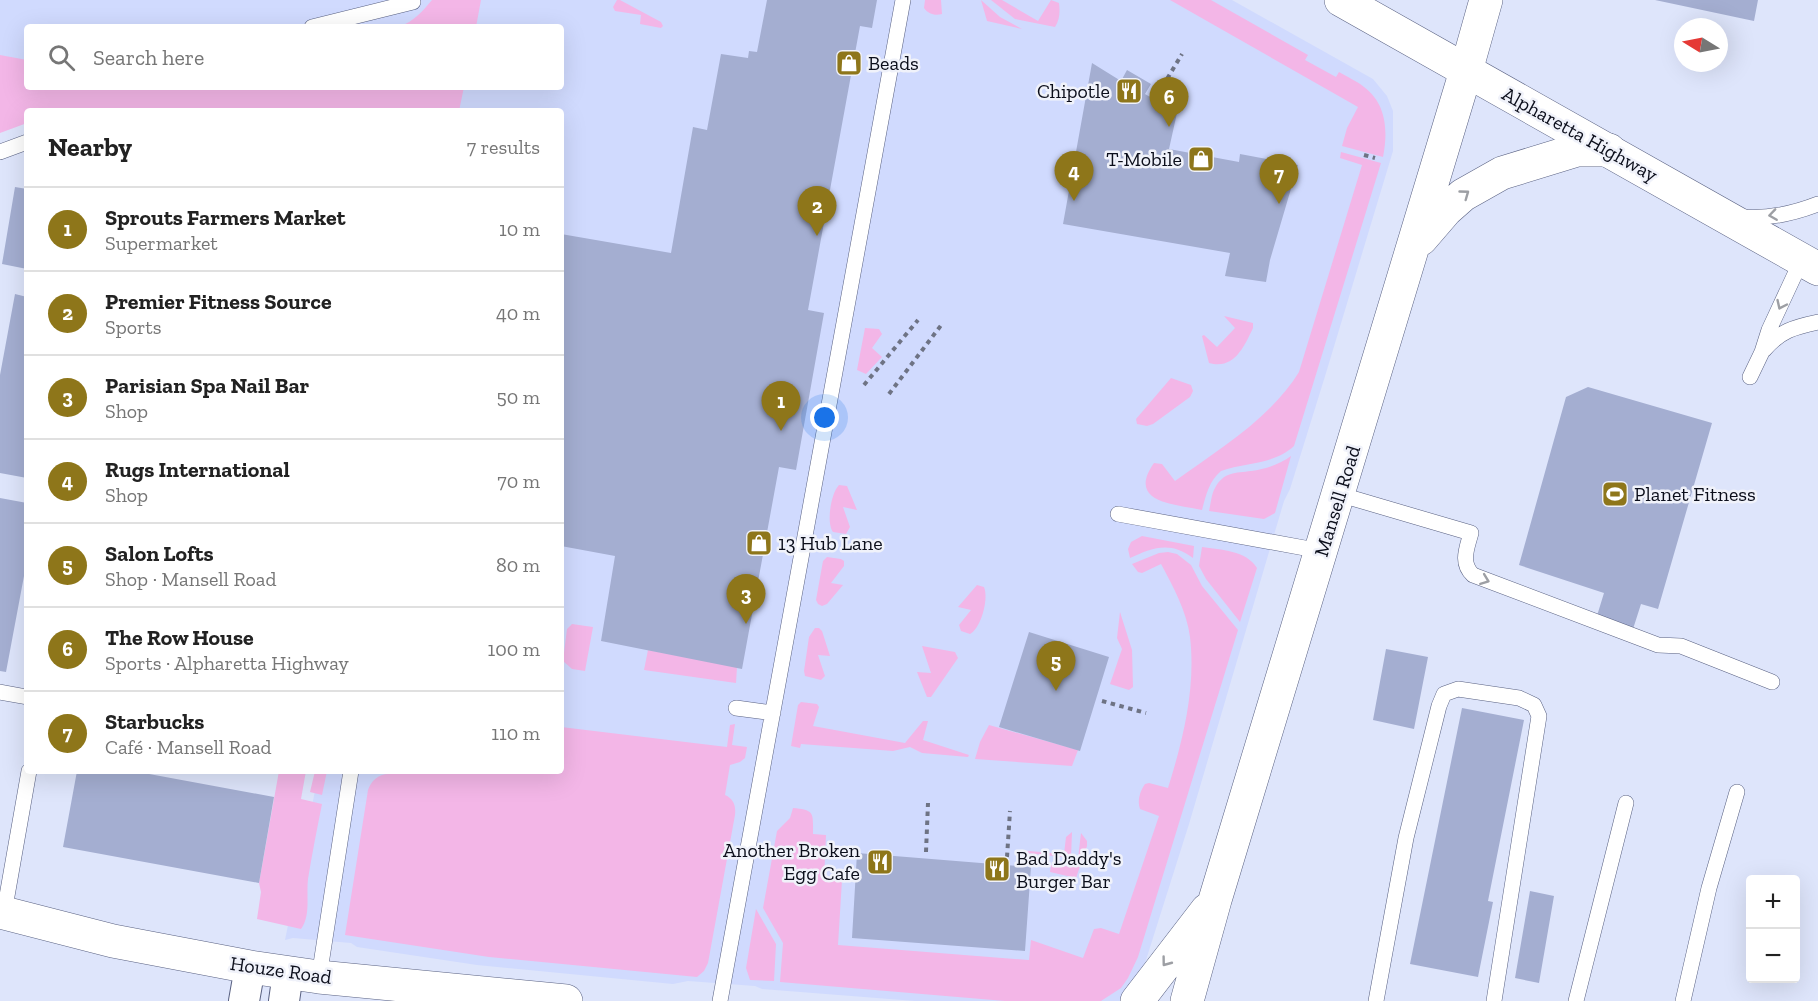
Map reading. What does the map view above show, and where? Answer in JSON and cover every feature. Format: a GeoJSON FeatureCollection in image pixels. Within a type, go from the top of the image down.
{"type":"FeatureCollection","features":[{"type":"Feature","properties":{"kind":"main road","name":"Alpharetta Highway"},"geometry":{"type":"LineString","coordinates":[[1341,0],[1810,264]]}},
{"type":"Feature","properties":{"kind":"main road","name":"Mansell Road"},"geometry":{"type":"LineString","coordinates":[[1187,1001],[1215,900],[1412,253],[1486,0]]}},
{"type":"Feature","properties":{"kind":"main road"},"geometry":{"type":"LineString","coordinates":[[1412,253],[1446,210],[1463,195],[1484,182],[1556,155],[1577,150],[1609,150]]}},
{"type":"Feature","properties":{"kind":"main road"},"geometry":{"type":"LineString","coordinates":[[1137,1001],[1215,900]]}},
{"type":"Feature","properties":{"kind":"main road","name":"Houze Road"},"geometry":{"type":"LineString","coordinates":[[2,913],[113,941],[250,967],[297,984],[566,1001]]}},
{"type":"Feature","properties":{"kind":"street"},"geometry":{"type":"LineString","coordinates":[[244,1001],[250,967]]}},
{"type":"Feature","properties":{"kind":"lane"},"geometry":{"type":"LineString","coordinates":[[720,1001],[903,0]]}},
{"type":"Feature","properties":{"kind":"lane"},"geometry":{"type":"LineString","coordinates":[[324,24],[412,2]]}},
{"type":"Feature","properties":{"kind":"lane"},"geometry":{"type":"LineString","coordinates":[[0,152],[24,143]]}},
{"type":"Feature","properties":{"kind":"lane"},"geometry":{"type":"LineString","coordinates":[[1726,216],[1752,218],[1771,216],[1818,204]]}},
{"type":"Feature","properties":{"kind":"lane"},"geometry":{"type":"LineString","coordinates":[[1750,377],[1769,330],[1810,264]]}},
{"type":"Feature","properties":{"kind":"lane"},"geometry":{"type":"LineString","coordinates":[[1762,352],[1775,337],[1790,329],[1818,322]]}},
{"type":"Feature","properties":{"kind":"lane"},"geometry":{"type":"LineString","coordinates":[[1338,494],[1471,533],[1466,552],[1466,563],[1467,570],[1473,575],[1658,645],[1681,646],[1772,682]]}},
{"type":"Feature","properties":{"kind":"lane"},"geometry":{"type":"LineString","coordinates":[[1118,514],[1322,551]]}},
{"type":"Feature","properties":{"kind":"lane"},"geometry":{"type":"LineString","coordinates":[[1376,1001],[1406,838],[1439,706],[1444,694],[1458,689],[1519,699],[1534,705],[1539,716],[1494,1001]]}},
{"type":"Feature","properties":{"kind":"lane"},"geometry":{"type":"LineString","coordinates":[[0,692],[24,696]]}},
{"type":"Feature","properties":{"kind":"lane"},"geometry":{"type":"LineString","coordinates":[[736,708],[773,713]]}},
{"type":"Feature","properties":{"kind":"lane"},"geometry":{"type":"LineString","coordinates":[[2,913],[28,774]]}},
{"type":"Feature","properties":{"kind":"lane"},"geometry":{"type":"LineString","coordinates":[[297,984],[350,774]]}},
{"type":"Feature","properties":{"kind":"lane"},"geometry":{"type":"LineString","coordinates":[[1683,1001],[1709,888],[1737,792]]}},
{"type":"Feature","properties":{"kind":"lane"},"geometry":{"type":"LineString","coordinates":[[1576,1001],[1626,803]]}},
{"type":"Feature","properties":{"kind":"path"},"geometry":{"type":"LineString","coordinates":[[1158,94],[1182,54]]}},
{"type":"Feature","properties":{"kind":"path"},"geometry":{"type":"LineString","coordinates":[[1364,155],[1375,158]]}},
{"type":"Feature","properties":{"kind":"path"},"geometry":{"type":"LineString","coordinates":[[864,385],[918,320]]}},
{"type":"Feature","properties":{"kind":"path"},"geometry":{"type":"LineString","coordinates":[[889,394],[942,324]]}},
{"type":"Feature","properties":{"kind":"path"},"geometry":{"type":"LineString","coordinates":[[1102,701],[1146,713]]}},
{"type":"Feature","properties":{"kind":"path"},"geometry":{"type":"LineString","coordinates":[[926,852],[928,804]]}},
{"type":"Feature","properties":{"kind":"path"},"geometry":{"type":"LineString","coordinates":[[1007,857],[1010,811]]}},
{"type":"Feature","properties":{"kind":"shaded area"},"geometry":{"type":"Polygon","coordinates":[[[0,0],[1232,0],[1373,79],[1387,96],[1393,111],[1393,151],[1290,489],[1284,501],[1189,824],[1146,960],[1130,993],[1120,1001],[915,1001],[688,981],[673,984],[477,965],[357,947],[351,943],[293,938],[285,940],[318,774],[564,774],[564,108],[24,108],[24,111],[0,107],[0,0]]]}},
{"type":"Feature","properties":{"kind":"shaded area"},"geometry":{"type":"Polygon","coordinates":[[[432,0],[481,0],[477,24],[405,24],[417,16],[432,0]]]}},
{"type":"Feature","properties":{"kind":"shaded area"},"geometry":{"type":"Polygon","coordinates":[[[617,0],[661,22],[663,26],[661,28],[640,24],[641,15],[615,11],[613,7],[617,0]]]}},
{"type":"Feature","properties":{"kind":"shaded area"},"geometry":{"type":"Polygon","coordinates":[[[925,0],[941,0],[942,14],[934,15],[928,12],[924,8],[925,0]]]}},
{"type":"Feature","properties":{"kind":"shaded area"},"geometry":{"type":"Polygon","coordinates":[[[981,0],[1000,17],[1022,29],[987,21],[981,0]]]}},
{"type":"Feature","properties":{"kind":"shaded area"},"geometry":{"type":"Polygon","coordinates":[[[991,0],[1002,0],[1038,21],[1051,0],[1059,3],[1058,21],[1055,27],[1015,19],[991,0]]]}},
{"type":"Feature","properties":{"kind":"shaded area"},"geometry":{"type":"Polygon","coordinates":[[[1170,0],[1211,0],[1308,55],[1305,60],[1336,77],[1339,72],[1361,85],[1372,94],[1384,119],[1383,157],[1342,146],[1347,128],[1358,107],[1170,0]]]}},
{"type":"Feature","properties":{"kind":"shaded area"},"geometry":{"type":"Polygon","coordinates":[[[0,55],[24,59],[24,90],[463,90],[460,108],[24,108],[24,124],[0,133],[0,55]]]}},
{"type":"Feature","properties":{"kind":"shaded area"},"geometry":{"type":"Polygon","coordinates":[[[1341,152],[1381,163],[1294,446],[1277,457],[1221,471],[1211,484],[1202,510],[1157,499],[1150,494],[1146,486],[1147,476],[1154,463],[1162,464],[1175,481],[1259,419],[1287,389],[1299,372],[1362,165],[1340,158],[1341,152]]]}},
{"type":"Feature","properties":{"kind":"shaded area"},"geometry":{"type":"Polygon","coordinates":[[[1224,316],[1253,323],[1253,328],[1242,349],[1232,360],[1218,364],[1209,363],[1202,336],[1204,335],[1217,347],[1235,328],[1224,316]]]}},
{"type":"Feature","properties":{"kind":"shaded area"},"geometry":{"type":"Polygon","coordinates":[[[865,328],[879,329],[882,334],[872,348],[882,357],[866,374],[857,370],[865,328]]]}},
{"type":"Feature","properties":{"kind":"shaded area"},"geometry":{"type":"Polygon","coordinates":[[[1171,378],[1191,385],[1193,391],[1190,397],[1153,424],[1147,426],[1137,424],[1136,419],[1171,378]]]}},
{"type":"Feature","properties":{"kind":"shaded area"},"geometry":{"type":"Polygon","coordinates":[[[1291,456],[1275,513],[1264,519],[1209,511],[1214,491],[1218,483],[1226,476],[1267,467],[1291,456]]]}},
{"type":"Feature","properties":{"kind":"shaded area"},"geometry":{"type":"Polygon","coordinates":[[[839,485],[847,486],[857,510],[843,507],[850,527],[846,534],[833,532],[830,522],[832,501],[839,485]]]}},
{"type":"Feature","properties":{"kind":"shaded area"},"geometry":{"type":"Polygon","coordinates":[[[1142,536],[1194,546],[1193,558],[1177,549],[1162,548],[1146,551],[1130,558],[1128,549],[1131,542],[1142,536]]]}},
{"type":"Feature","properties":{"kind":"shaded area"},"geometry":{"type":"Polygon","coordinates":[[[1202,547],[1240,554],[1257,568],[1240,622],[1206,579],[1199,566],[1202,547]]]}},
{"type":"Feature","properties":{"kind":"shaded area"},"geometry":{"type":"Polygon","coordinates":[[[1159,553],[1177,554],[1191,565],[1202,586],[1238,630],[1138,957],[1121,988],[1101,1001],[1005,1001],[780,982],[783,943],[763,908],[777,831],[790,818],[793,808],[805,810],[811,814],[813,834],[826,835],[824,880],[842,880],[838,945],[1029,960],[1031,940],[1083,958],[1094,929],[1101,928],[1119,934],[1159,816],[1140,809],[1140,793],[1145,784],[1149,783],[1168,788],[1179,751],[1190,695],[1190,637],[1179,599],[1161,564],[1142,573],[1138,572],[1132,564],[1159,553]]]}},
{"type":"Feature","properties":{"kind":"shaded area"},"geometry":{"type":"Polygon","coordinates":[[[827,557],[844,561],[844,566],[831,583],[843,585],[827,604],[822,606],[816,600],[823,561],[827,557]]]}},
{"type":"Feature","properties":{"kind":"shaded area"},"geometry":{"type":"Polygon","coordinates":[[[977,585],[984,587],[985,606],[978,626],[970,634],[961,631],[959,625],[971,610],[958,607],[977,585]]]}},
{"type":"Feature","properties":{"kind":"shaded area"},"geometry":{"type":"Polygon","coordinates":[[[1120,612],[1132,650],[1133,687],[1129,690],[1110,684],[1122,649],[1117,638],[1120,612]]]}},
{"type":"Feature","properties":{"kind":"shaded area"},"geometry":{"type":"Polygon","coordinates":[[[572,624],[593,627],[585,671],[572,669],[564,662],[567,629],[572,624]]]}},
{"type":"Feature","properties":{"kind":"shaded area"},"geometry":{"type":"Polygon","coordinates":[[[815,628],[822,631],[830,656],[818,655],[825,676],[821,680],[805,676],[804,671],[809,637],[815,628]]]}},
{"type":"Feature","properties":{"kind":"shaded area"},"geometry":{"type":"Polygon","coordinates":[[[922,646],[955,652],[958,658],[931,697],[927,697],[917,672],[931,673],[922,646]]]}},
{"type":"Feature","properties":{"kind":"shaded area"},"geometry":{"type":"Polygon","coordinates":[[[648,650],[737,667],[736,683],[644,670],[648,650]]]}},
{"type":"Feature","properties":{"kind":"shaded area"},"geometry":{"type":"Polygon","coordinates":[[[801,702],[817,704],[819,707],[813,726],[905,743],[923,721],[928,721],[923,740],[969,755],[968,757],[922,753],[910,747],[893,751],[801,744],[800,748],[791,746],[798,705],[801,702]]]}},
{"type":"Feature","properties":{"kind":"shaded area"},"geometry":{"type":"Polygon","coordinates":[[[735,724],[732,745],[747,747],[745,758],[730,765],[725,795],[734,803],[735,815],[708,963],[697,977],[489,957],[345,935],[368,790],[378,777],[385,774],[564,774],[564,727],[727,747],[730,725],[735,724]]]}},
{"type":"Feature","properties":{"kind":"shaded area"},"geometry":{"type":"Polygon","coordinates":[[[989,725],[1078,750],[1072,766],[975,759],[980,742],[989,725]]]}},
{"type":"Feature","properties":{"kind":"shaded area"},"geometry":{"type":"Polygon","coordinates":[[[278,774],[305,774],[301,799],[322,804],[308,879],[306,918],[301,929],[257,919],[261,892],[259,883],[278,774]]]}},
{"type":"Feature","properties":{"kind":"shaded area"},"geometry":{"type":"Polygon","coordinates":[[[314,774],[326,774],[322,795],[310,792],[314,774]]]}},
{"type":"Feature","properties":{"kind":"shaded area"},"geometry":{"type":"Polygon","coordinates":[[[1072,832],[1071,858],[1017,852],[1017,850],[1064,854],[1066,837],[1072,832]]]}},
{"type":"Feature","properties":{"kind":"shaded area"},"geometry":{"type":"Polygon","coordinates":[[[1081,833],[1087,841],[1087,846],[1076,878],[1050,872],[1051,865],[1077,867],[1081,833]]]}},
{"type":"Feature","properties":{"kind":"shaded area"},"geometry":{"type":"Polygon","coordinates":[[[756,909],[776,944],[774,981],[750,980],[746,968],[756,909]]]}},
{"type":"Feature","properties":{"kind":"building"},"geometry":{"type":"Polygon","coordinates":[[[767,0],[877,0],[872,28],[860,26],[808,310],[824,313],[796,470],[779,467],[742,669],[601,641],[615,556],[564,547],[564,235],[671,253],[693,127],[707,130],[721,54],[748,58],[749,51],[757,52],[767,0]]]}},
{"type":"Feature","properties":{"kind":"building"},"geometry":{"type":"Polygon","coordinates":[[[1655,0],[1758,0],[1754,21],[1655,0]]]}},
{"type":"Feature","properties":{"kind":"building"},"geometry":{"type":"Polygon","coordinates":[[[1092,63],[1121,81],[1127,70],[1151,84],[1145,94],[1177,113],[1169,149],[1239,162],[1240,154],[1298,165],[1270,260],[1266,282],[1225,276],[1230,253],[1063,224],[1092,63]]]}},
{"type":"Feature","properties":{"kind":"building"},"geometry":{"type":"Polygon","coordinates":[[[15,187],[24,188],[24,268],[2,264],[15,187]]]}},
{"type":"Feature","properties":{"kind":"building"},"geometry":{"type":"Polygon","coordinates":[[[15,294],[24,296],[24,477],[0,473],[0,375],[15,294]]]}},
{"type":"Feature","properties":{"kind":"building","name":"Planet Fitness"},"geometry":{"type":"Polygon","coordinates":[[[1588,387],[1712,423],[1658,609],[1641,604],[1633,629],[1596,619],[1604,593],[1519,565],[1566,397],[1588,387]]]}},
{"type":"Feature","properties":{"kind":"building"},"geometry":{"type":"Polygon","coordinates":[[[0,498],[24,502],[24,576],[6,672],[0,671],[0,498]]]}},
{"type":"Feature","properties":{"kind":"building"},"geometry":{"type":"Polygon","coordinates":[[[1029,632],[1109,657],[1080,751],[999,727],[1029,632]]]}},
{"type":"Feature","properties":{"kind":"building"},"geometry":{"type":"Polygon","coordinates":[[[1386,649],[1428,657],[1414,729],[1373,720],[1386,649]]]}},
{"type":"Feature","properties":{"kind":"building"},"geometry":{"type":"Polygon","coordinates":[[[1462,708],[1524,720],[1488,901],[1493,902],[1478,977],[1410,964],[1462,708]]]}},
{"type":"Feature","properties":{"kind":"building"},"geometry":{"type":"Polygon","coordinates":[[[76,774],[149,774],[274,797],[259,883],[63,847],[76,774]]]}},
{"type":"Feature","properties":{"kind":"building"},"geometry":{"type":"Polygon","coordinates":[[[857,853],[1031,867],[1025,951],[852,938],[857,853]]]}},
{"type":"Feature","properties":{"kind":"building"},"geometry":{"type":"Polygon","coordinates":[[[1530,891],[1554,896],[1539,983],[1515,978],[1530,891]]]}},
{"type":"Feature","properties":{"kind":"place","name":"Beads"},"geometry":{"type":"Point","coordinates":[849,63]}},
{"type":"Feature","properties":{"kind":"place","name":"Chipotle"},"geometry":{"type":"Point","coordinates":[1129,91]}},
{"type":"Feature","properties":{"kind":"place","name":"The Row House"},"geometry":{"type":"Point","coordinates":[1169,127]}},
{"type":"Feature","properties":{"kind":"place","name":"T-Mobile"},"geometry":{"type":"Point","coordinates":[1201,159]}},
{"type":"Feature","properties":{"kind":"place","name":"Rugs International"},"geometry":{"type":"Point","coordinates":[1074,201]}},
{"type":"Feature","properties":{"kind":"place","name":"Starbucks"},"geometry":{"type":"Point","coordinates":[1279,204]}},
{"type":"Feature","properties":{"kind":"place","name":"Premier Fitness Source"},"geometry":{"type":"Point","coordinates":[817,236]}},
{"type":"Feature","properties":{"kind":"place","name":"Sprouts Farmers Market"},"geometry":{"type":"Point","coordinates":[781,431]}},
{"type":"Feature","properties":{"kind":"place","name":"Planet Fitness"},"geometry":{"type":"Point","coordinates":[1615,494]}},
{"type":"Feature","properties":{"kind":"place","name":"13 Hub Lane"},"geometry":{"type":"Point","coordinates":[759,543]}},
{"type":"Feature","properties":{"kind":"place","name":"Parisian Spa Nail Bar"},"geometry":{"type":"Point","coordinates":[746,624]}},
{"type":"Feature","properties":{"kind":"place","name":"Salon Lofts"},"geometry":{"type":"Point","coordinates":[1056,691]}},
{"type":"Feature","properties":{"kind":"place","name":"Another Broken Egg Cafe"},"geometry":{"type":"Point","coordinates":[880,862]}},
{"type":"Feature","properties":{"kind":"place","name":"Bad Daddy's Burger Bar"},"geometry":{"type":"Point","coordinates":[997,869]}}]}
